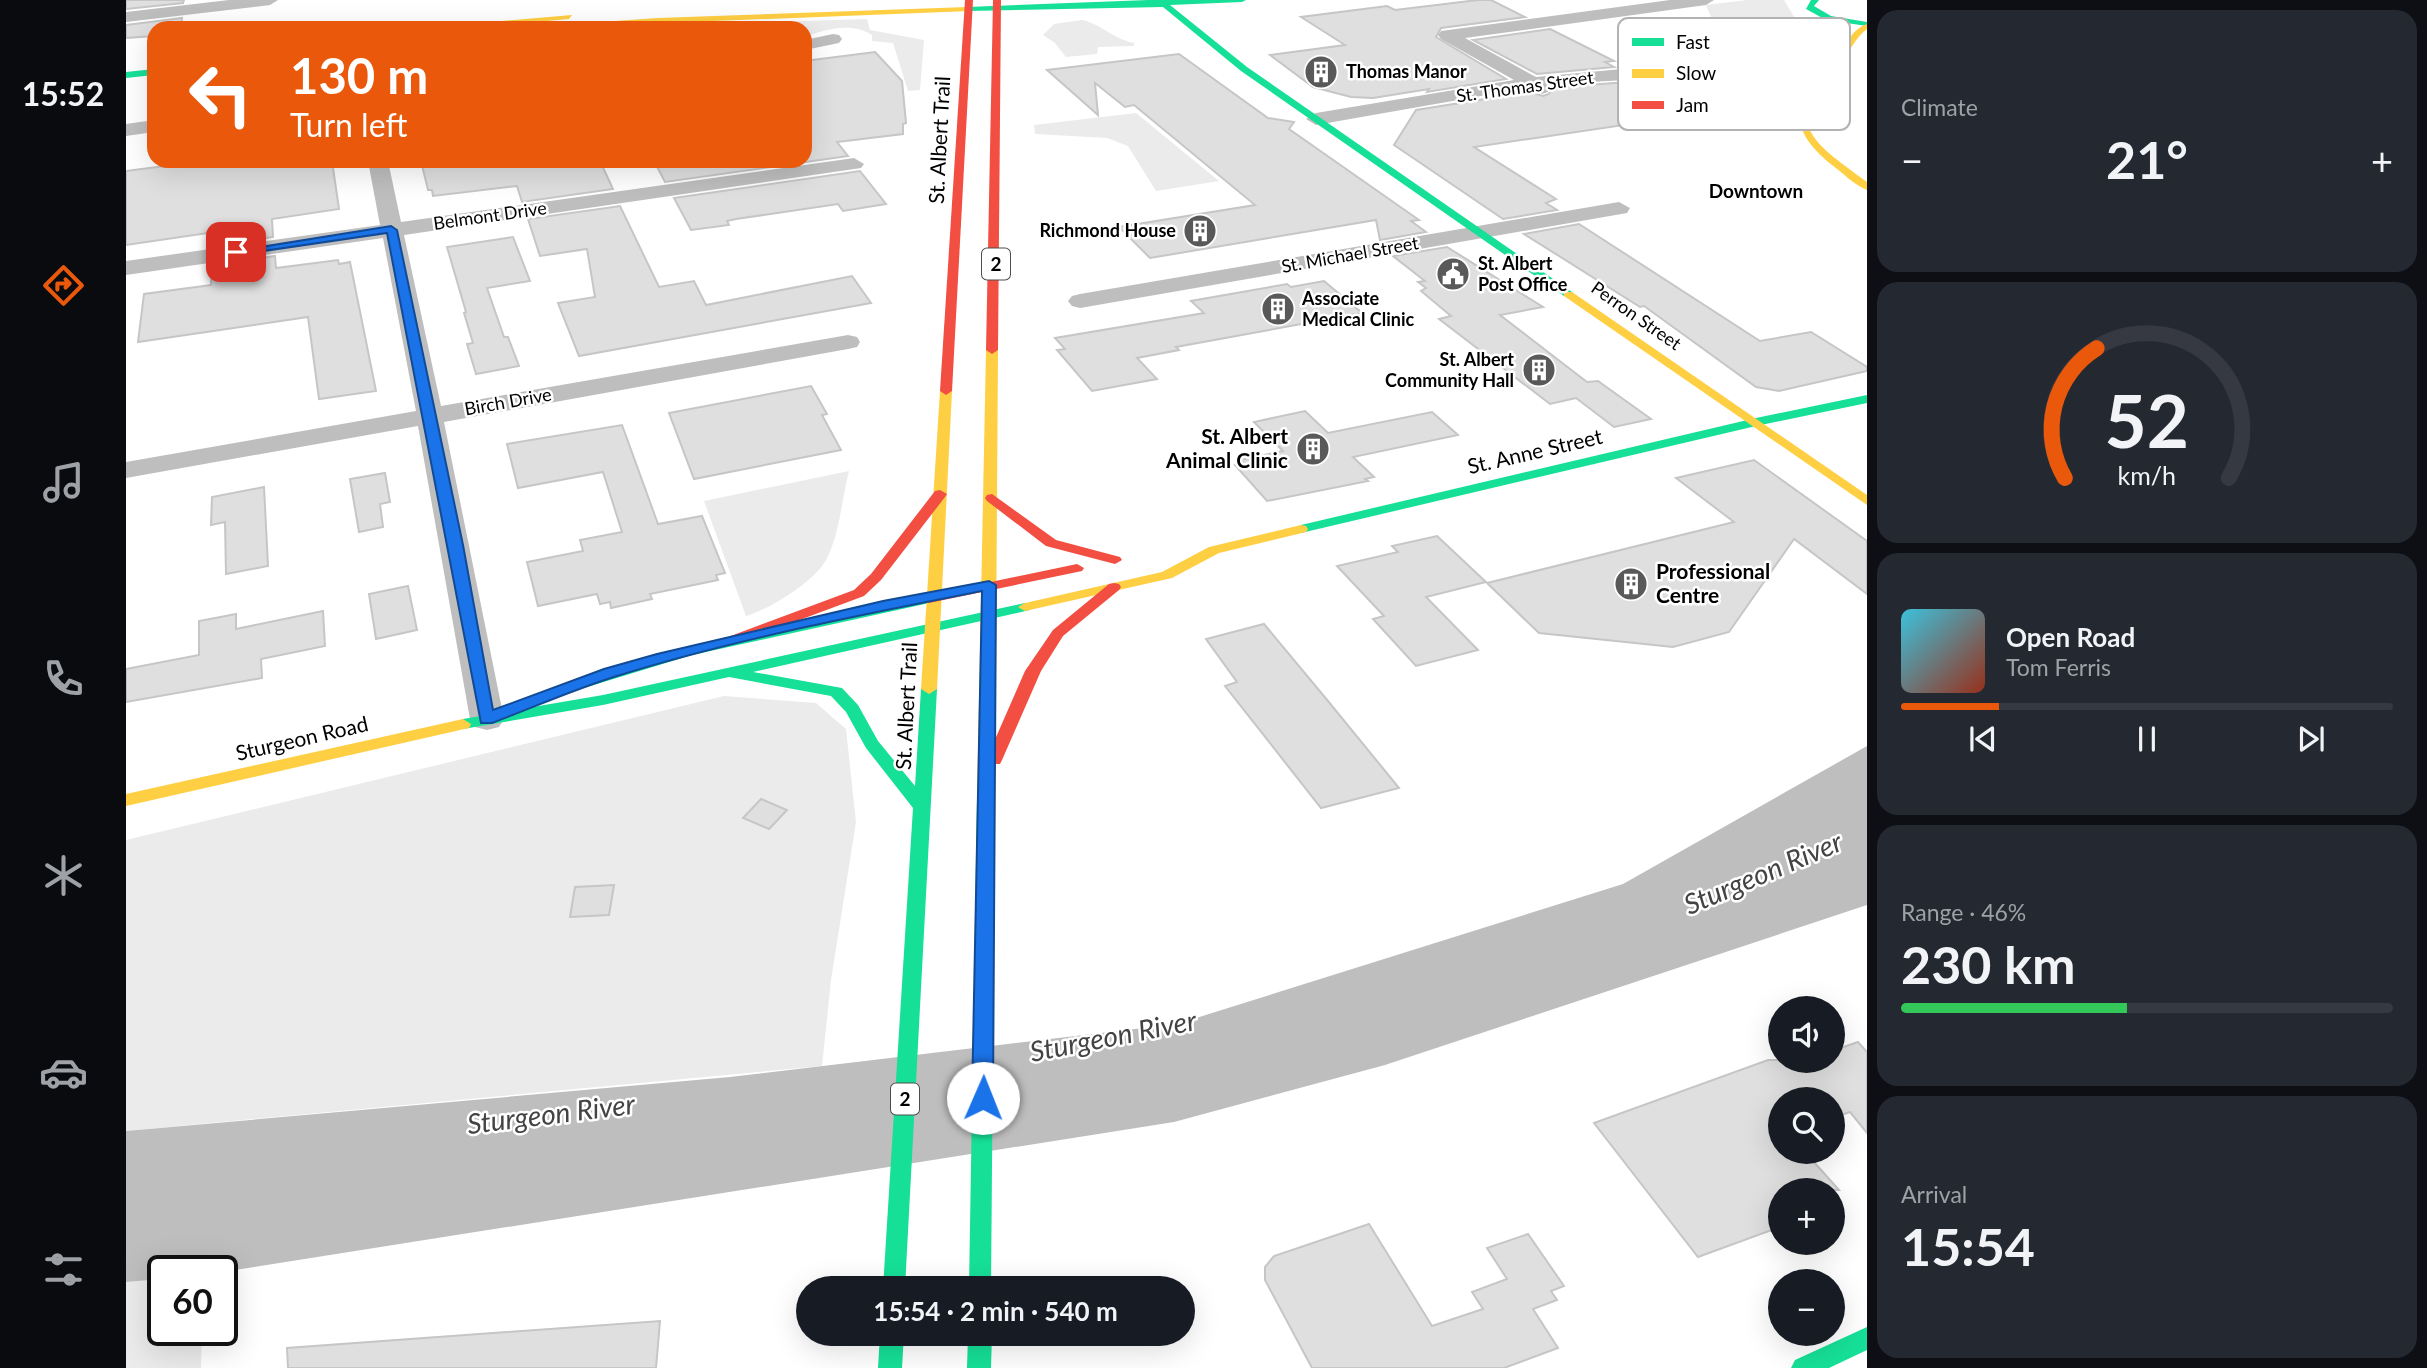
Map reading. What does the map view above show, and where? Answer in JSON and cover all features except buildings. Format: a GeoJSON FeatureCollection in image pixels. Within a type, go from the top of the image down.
{"type":"FeatureCollection","features":[{"type":"Feature","properties":{"kind":"main road","name":"St. Albert Trail"},"geometry":{"type":"LineString","coordinates":[[895,1276],[969,0]]}},
{"type":"Feature","properties":{"kind":"main road","name":"2"},"geometry":{"type":"LineString","coordinates":[[980,1276],[998,0]]}},
{"type":"Feature","properties":{"kind":"main road"},"geometry":{"type":"LineString","coordinates":[[532,21],[633,13],[1047,0]]}},
{"type":"Feature","properties":{"kind":"main road"},"geometry":{"type":"LineString","coordinates":[[644,21],[1242,0]]}},
{"type":"Feature","properties":{"kind":"main road"},"geometry":{"type":"LineString","coordinates":[[1193,24],[1198,12],[1222,2]]}},
{"type":"Feature","properties":{"kind":"main road","name":"Perron Street"},"geometry":{"type":"LineString","coordinates":[[1150,3],[1193,24],[1244,69],[1867,500]]}},
{"type":"Feature","properties":{"kind":"main road","name":"Perron Street"},"geometry":{"type":"LineString","coordinates":[[1150,3],[1199,48],[1244,69]]}},
{"type":"Feature","properties":{"kind":"main road"},"geometry":{"type":"LineString","coordinates":[[1816,7],[1847,18]]}},
{"type":"Feature","properties":{"kind":"main road"},"geometry":{"type":"LineString","coordinates":[[1850,19],[1867,25]]}},
{"type":"Feature","properties":{"kind":"main road"},"geometry":{"type":"LineString","coordinates":[[1850,44],[1857,31],[1867,25]]}},
{"type":"Feature","properties":{"kind":"main road"},"geometry":{"type":"LineString","coordinates":[[126,65],[147,62]]}},
{"type":"Feature","properties":{"kind":"main road"},"geometry":{"type":"LineString","coordinates":[[126,75],[147,73]]}},
{"type":"Feature","properties":{"kind":"main road"},"geometry":{"type":"LineString","coordinates":[[1803,130],[1820,152],[1867,187]]}},
{"type":"Feature","properties":{"kind":"main road","name":"St. Anne Street"},"geometry":{"type":"LineString","coordinates":[[1178,550],[1214,550],[1756,422],[1867,399]]}},
{"type":"Feature","properties":{"kind":"main road"},"geometry":{"type":"LineString","coordinates":[[733,640],[859,593],[876,577],[940,494]]}},
{"type":"Feature","properties":{"kind":"main road"},"geometry":{"type":"LineString","coordinates":[[989,585],[1122,558],[1051,543],[992,498]]}},
{"type":"Feature","properties":{"kind":"main road","name":"St. Anne Street"},"geometry":{"type":"LineString","coordinates":[[933,628],[1167,575],[1214,550]]}},
{"type":"Feature","properties":{"kind":"main road","name":"Sturgeon Road"},"geometry":{"type":"LineString","coordinates":[[487,719],[636,665],[733,640],[989,585]]}},
{"type":"Feature","properties":{"kind":"main road"},"geometry":{"type":"LineString","coordinates":[[989,772],[1033,670],[1070,621],[1114,587]]}},
{"type":"Feature","properties":{"kind":"main road","name":"Sturgeon Road"},"geometry":{"type":"LineString","coordinates":[[126,800],[487,719],[603,700],[933,628]]}},
{"type":"Feature","properties":{"kind":"main road"},"geometry":{"type":"LineString","coordinates":[[731,673],[835,692],[852,709],[873,744],[923,807]]}},
{"type":"Feature","properties":{"kind":"main road"},"geometry":{"type":"LineString","coordinates":[[1803,1368],[1867,1338]]}},
{"type":"Feature","properties":{"kind":"main road"},"geometry":{"type":"LineString","coordinates":[[890,1368],[891,1346]]}},
{"type":"Feature","properties":{"kind":"main road"},"geometry":{"type":"LineString","coordinates":[[979,1368],[980,1346]]}},
{"type":"Feature","properties":{"kind":"street"},"geometry":{"type":"LineString","coordinates":[[126,17],[270,0]]}},
{"type":"Feature","properties":{"kind":"street"},"geometry":{"type":"LineString","coordinates":[[1557,95],[1447,35],[1706,0]]}},
{"type":"Feature","properties":{"kind":"street"},"geometry":{"type":"LineString","coordinates":[[812,43],[833,38]]}},
{"type":"Feature","properties":{"kind":"street","name":"St. Thomas Street"},"geometry":{"type":"LineString","coordinates":[[1324,125],[1535,84],[1618,75]]}},
{"type":"Feature","properties":{"kind":"street","name":"St. Thomas Street"},"geometry":{"type":"LineString","coordinates":[[1324,125],[1557,95],[1618,90]]}},
{"type":"Feature","properties":{"kind":"street"},"geometry":{"type":"LineString","coordinates":[[126,130],[147,127]]}},
{"type":"Feature","properties":{"kind":"street","name":"Belmont Drive"},"geometry":{"type":"LineString","coordinates":[[126,268],[855,164]]}},
{"type":"Feature","properties":{"kind":"street"},"geometry":{"type":"LineString","coordinates":[[379,168],[430,416],[487,719]]}},
{"type":"Feature","properties":{"kind":"street","name":"St. Michael Street"},"geometry":{"type":"LineString","coordinates":[[1080,301],[1619,208]]}},
{"type":"Feature","properties":{"kind":"street","name":"Birch Drive"},"geometry":{"type":"LineString","coordinates":[[126,470],[848,342]]}},
{"type":"Feature","properties":{"kind":"shaded area"},"geometry":{"type":"Polygon","coordinates":[[[1747,0],[1784,0],[1795,18],[1710,18],[1706,5],[1747,0]]]}},
{"type":"Feature","properties":{"kind":"shaded area"},"geometry":{"type":"Polygon","coordinates":[[[867,19],[870,30],[924,40],[920,90],[908,91],[893,43],[872,41],[872,35],[848,28],[830,29],[812,34],[812,21],[803,21],[867,19]]]}},
{"type":"Feature","properties":{"kind":"shaded area"},"geometry":{"type":"Polygon","coordinates":[[[1082,20],[1134,43],[1134,46],[1098,47],[1097,54],[1066,57],[1055,43],[1043,35],[1054,24],[1082,20]]]}},
{"type":"Feature","properties":{"kind":"shaded area"},"geometry":{"type":"Polygon","coordinates":[[[1136,113],[1219,181],[1156,191],[1128,146],[1107,138],[1035,134],[1034,125],[1136,113]]]}},
{"type":"Feature","properties":{"kind":"shaded area"},"geometry":{"type":"Polygon","coordinates":[[[849,471],[835,536],[823,565],[792,592],[768,607],[746,616],[704,501],[849,471]]]}},
{"type":"Feature","properties":{"kind":"shaded area"},"geometry":{"type":"Polygon","coordinates":[[[724,696],[816,703],[846,729],[856,822],[831,980],[822,1066],[126,1131],[126,840],[724,696]]]}},
{"type":"Feature","properties":{"kind":"shaded area"},"geometry":{"type":"Polygon","coordinates":[[[147,1280],[147,1346],[202,1346],[201,1368],[126,1368],[126,1282],[147,1280]]]}},
{"type":"Feature","properties":{"kind":"water","name":"Sturgeon River"},"geometry":{"type":"Polygon","coordinates":[[[1867,746],[1867,905],[1385,1065],[1174,1122],[238,1269],[238,1255],[147,1255],[147,1280],[126,1282],[126,1131],[730,1077],[1177,1024],[1623,884],[1867,746]]]}},
{"type":"Feature","properties":{"kind":"traffic: fast"},"geometry":{"type":"LineString","coordinates":[[1152,0],[1166,5],[1244,69],[1568,294]]}},
{"type":"Feature","properties":{"kind":"traffic: fast"},"geometry":{"type":"LineString","coordinates":[[967,9],[1242,0]]}},
{"type":"Feature","properties":{"kind":"traffic: fast"},"geometry":{"type":"LineString","coordinates":[[1815,0],[1809,7],[1829,18]]}},
{"type":"Feature","properties":{"kind":"traffic: fast"},"geometry":{"type":"LineString","coordinates":[[1850,21],[1867,24]]}},
{"type":"Feature","properties":{"kind":"traffic: fast"},"geometry":{"type":"LineString","coordinates":[[126,75],[147,73]]}},
{"type":"Feature","properties":{"kind":"traffic: fast"},"geometry":{"type":"LineString","coordinates":[[1301,529],[1756,422],[1867,399]]}},
{"type":"Feature","properties":{"kind":"traffic: fast"},"geometry":{"type":"LineString","coordinates":[[584,683],[689,651],[929,599]]}},
{"type":"Feature","properties":{"kind":"traffic: fast"},"geometry":{"type":"LineString","coordinates":[[463,724],[603,700],[1025,607]]}},
{"type":"Feature","properties":{"kind":"traffic: fast"},"geometry":{"type":"LineString","coordinates":[[731,673],[836,692],[852,709],[872,744],[923,808]]}},
{"type":"Feature","properties":{"kind":"traffic: fast"},"geometry":{"type":"LineString","coordinates":[[895,1276],[929,689]]}},
{"type":"Feature","properties":{"kind":"traffic: fast"},"geometry":{"type":"LineString","coordinates":[[980,1276],[986,799]]}},
{"type":"Feature","properties":{"kind":"traffic: fast"},"geometry":{"type":"LineString","coordinates":[[1803,1368],[1867,1338]]}},
{"type":"Feature","properties":{"kind":"traffic: fast"},"geometry":{"type":"LineString","coordinates":[[890,1368],[891,1346]]}},
{"type":"Feature","properties":{"kind":"traffic: fast"},"geometry":{"type":"LineString","coordinates":[[979,1368],[980,1346]]}},
{"type":"Feature","properties":{"kind":"traffic: slow"},"geometry":{"type":"LineString","coordinates":[[644,21],[967,9]]}},
{"type":"Feature","properties":{"kind":"traffic: slow"},"geometry":{"type":"LineString","coordinates":[[523,21],[569,17]]}},
{"type":"Feature","properties":{"kind":"traffic: slow"},"geometry":{"type":"LineString","coordinates":[[1850,43],[1867,26]]}},
{"type":"Feature","properties":{"kind":"traffic: slow"},"geometry":{"type":"LineString","coordinates":[[1806,130],[1828,157],[1867,187]]}},
{"type":"Feature","properties":{"kind":"traffic: slow"},"geometry":{"type":"LineString","coordinates":[[1568,294],[1867,501]]}},
{"type":"Feature","properties":{"kind":"traffic: slow"},"geometry":{"type":"LineString","coordinates":[[986,799],[992,350]]}},
{"type":"Feature","properties":{"kind":"traffic: slow"},"geometry":{"type":"LineString","coordinates":[[929,689],[946,391]]}},
{"type":"Feature","properties":{"kind":"traffic: slow"},"geometry":{"type":"LineString","coordinates":[[1025,607],[1167,575],[1214,550],[1301,529]]}},
{"type":"Feature","properties":{"kind":"traffic: slow"},"geometry":{"type":"LineString","coordinates":[[126,800],[463,724]]}},
{"type":"Feature","properties":{"kind":"traffic: jam"},"geometry":{"type":"LineString","coordinates":[[946,391],[969,0]]}},
{"type":"Feature","properties":{"kind":"traffic: jam"},"geometry":{"type":"LineString","coordinates":[[992,350],[997,0]]}},
{"type":"Feature","properties":{"kind":"traffic: jam"},"geometry":{"type":"LineString","coordinates":[[733,640],[859,593],[876,577],[940,494]]}},
{"type":"Feature","properties":{"kind":"traffic: jam"},"geometry":{"type":"LineString","coordinates":[[992,498],[1051,543],[1115,560]]}},
{"type":"Feature","properties":{"kind":"traffic: jam"},"geometry":{"type":"LineString","coordinates":[[929,599],[1077,568]]}},
{"type":"Feature","properties":{"kind":"traffic: jam"},"geometry":{"type":"LineString","coordinates":[[994,760],[1033,671],[1058,633],[1114,587]]}},
{"type":"Feature","properties":{"kind":"place","name":"Thomas Manor"},"geometry":{"type":"Point","coordinates":[1321,72]}},
{"type":"Feature","properties":{"kind":"place","name":"Richmond House"},"geometry":{"type":"Point","coordinates":[1200,231]}},
{"type":"Feature","properties":{"kind":"place","name":"St. Albert Post Office"},"geometry":{"type":"Point","coordinates":[1453,274]}},
{"type":"Feature","properties":{"kind":"place","name":"Associate Medical Clinic"},"geometry":{"type":"Point","coordinates":[1278,309]}},
{"type":"Feature","properties":{"kind":"place","name":"St. Albert Community Hall"},"geometry":{"type":"Point","coordinates":[1539,370]}},
{"type":"Feature","properties":{"kind":"place","name":"St. Albert Animal Clinic"},"geometry":{"type":"Point","coordinates":[1313,449]}},
{"type":"Feature","properties":{"kind":"place","name":"Professional Centre"},"geometry":{"type":"Point","coordinates":[1631,584]}},
{"type":"Feature","properties":{"kind":"district","name":"Downtown"},"geometry":{"type":"Point","coordinates":[1756,191]}},
{"type":"Feature","properties":{"kind":"route"},"geometry":{"type":"LineString","coordinates":[[236,252],[391,230],[456,545],[487,719],[610,673],[662,658],[883,606],[989,585],[989,772],[983,1098]]}}]}
